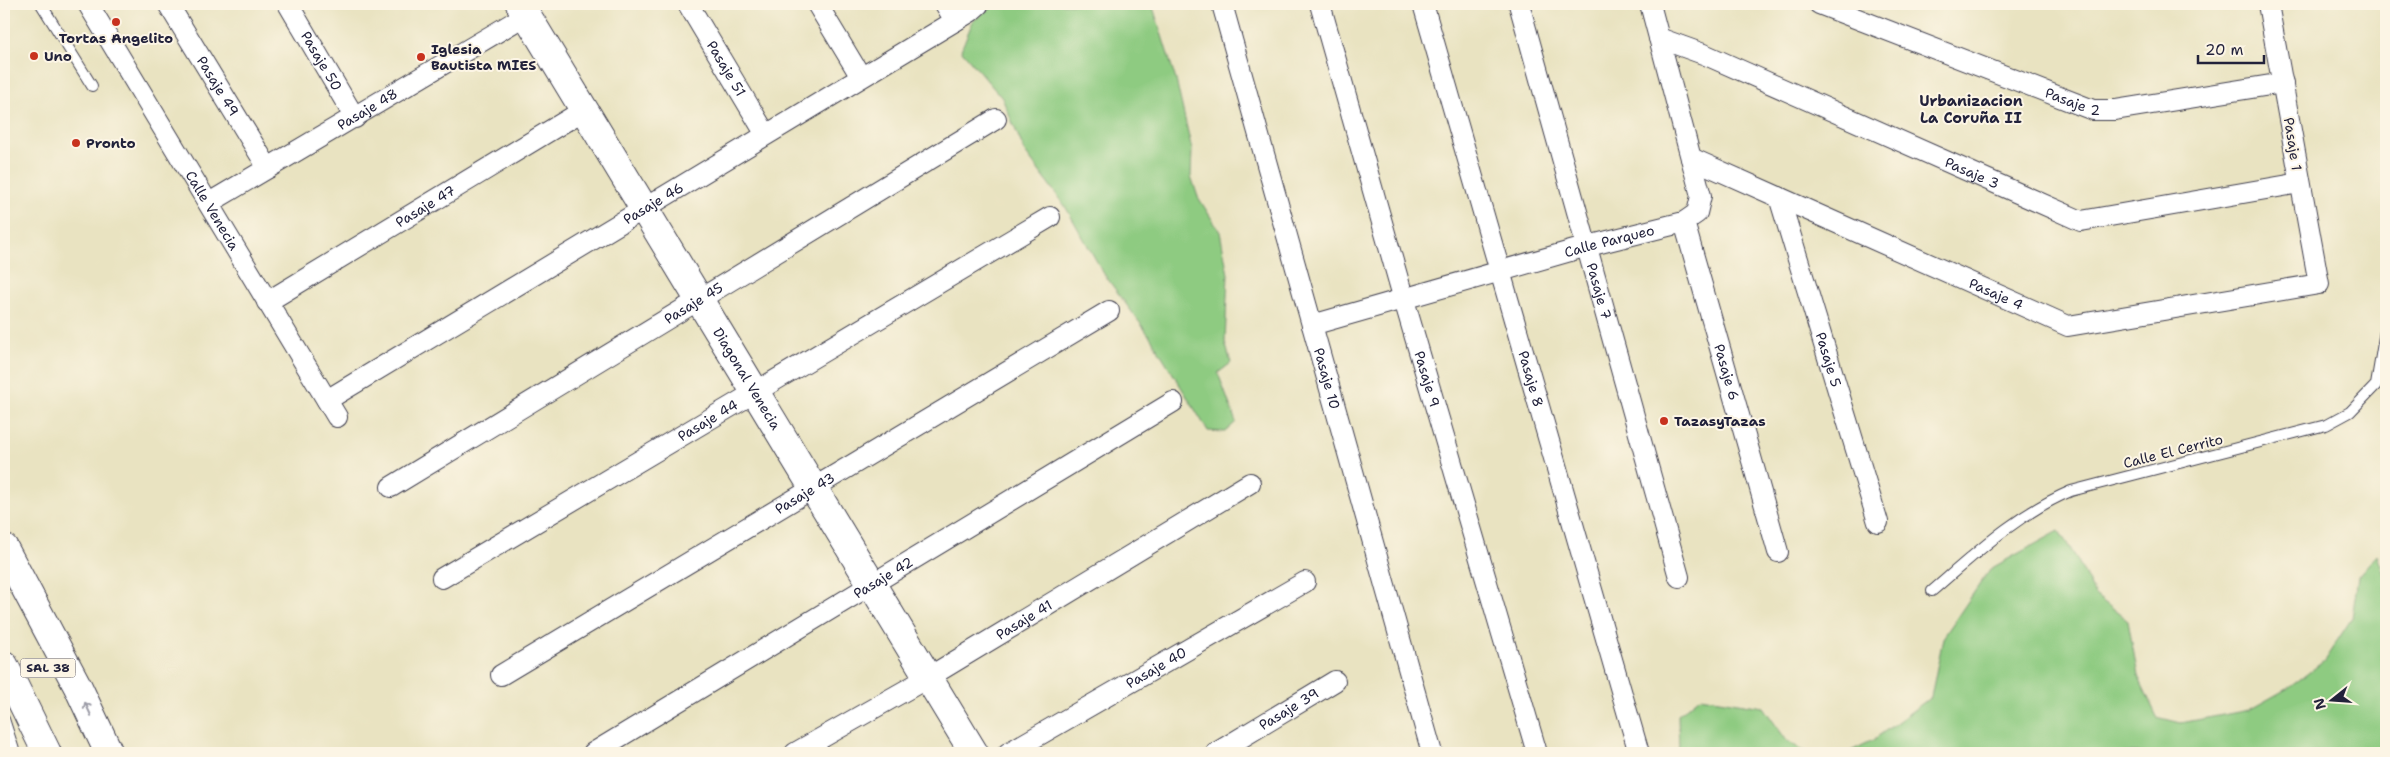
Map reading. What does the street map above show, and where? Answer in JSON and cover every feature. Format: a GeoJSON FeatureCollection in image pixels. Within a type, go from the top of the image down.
{"type":"FeatureCollection","features":[{"type":"Feature","properties":{"kind":"main road","name":"Diagonal Venecia"},"geometry":{"type":"LineString","coordinates":[[523,10],[974,753]]}},
{"type":"Feature","properties":{"kind":"main road"},"geometry":{"type":"LineString","coordinates":[[4,548],[78,686],[109,753]]}},
{"type":"Feature","properties":{"kind":"main road","name":"SAL 38"},"geometry":{"type":"LineString","coordinates":[[4,585],[44,660],[89,753]]}},
{"type":"Feature","properties":{"kind":"main road","name":"SAL 38"},"geometry":{"type":"LineString","coordinates":[[4,665],[44,747]]}},
{"type":"Feature","properties":{"kind":"main road"},"geometry":{"type":"LineString","coordinates":[[4,680],[44,747]]}},
{"type":"Feature","properties":{"kind":"street","name":"Calle Venecia"},"geometry":{"type":"LineString","coordinates":[[88,4],[332,408]]}},
{"type":"Feature","properties":{"kind":"street","name":"Pasaje 49"},"geometry":{"type":"LineString","coordinates":[[168,4],[268,168]]}},
{"type":"Feature","properties":{"kind":"street","name":"Pasaje 50"},"geometry":{"type":"LineString","coordinates":[[288,4],[355,118]]}},
{"type":"Feature","properties":{"kind":"street","name":"Pasaje 51"},"geometry":{"type":"LineString","coordinates":[[688,4],[765,134]]}},
{"type":"Feature","properties":{"kind":"street"},"geometry":{"type":"LineString","coordinates":[[817,4],[861,77]]}},
{"type":"Feature","properties":{"kind":"street","name":"Pasaje 46"},"geometry":{"type":"LineString","coordinates":[[332,408],[644,208],[861,77],[950,12],[979,4]]}},
{"type":"Feature","properties":{"kind":"street","name":"Pasaje 10"},"geometry":{"type":"LineString","coordinates":[[1222,4],[1432,753]]}},
{"type":"Feature","properties":{"kind":"street","name":"Pasaje 9"},"geometry":{"type":"LineString","coordinates":[[1320,4],[1404,300],[1537,753]]}},
{"type":"Feature","properties":{"kind":"street","name":"Pasaje 8"},"geometry":{"type":"LineString","coordinates":[[1422,4],[1639,753]]}},
{"type":"Feature","properties":{"kind":"street","name":"Pasaje 7"},"geometry":{"type":"LineString","coordinates":[[1519,4],[1679,577]]}},
{"type":"Feature","properties":{"kind":"street"},"geometry":{"type":"LineString","coordinates":[[1650,4],[1701,196],[1697,212],[1684,222]]}},
{"type":"Feature","properties":{"kind":"street","name":"Pasaje 2"},"geometry":{"type":"LineString","coordinates":[[1819,4],[2093,110],[2115,110],[2282,83]]}},
{"type":"Feature","properties":{"kind":"street","name":"Pasaje 1"},"geometry":{"type":"LineString","coordinates":[[2268,4],[2319,284]]}},
{"type":"Feature","properties":{"kind":"street","name":"Pasaje 48"},"geometry":{"type":"LineString","coordinates":[[209,204],[355,118],[523,10]]}},
{"type":"Feature","properties":{"kind":"street","name":"Pasaje 3"},"geometry":{"type":"LineString","coordinates":[[1659,38],[1706,55],[2081,221],[2300,183]]}},
{"type":"Feature","properties":{"kind":"street","name":"Pasaje 47"},"geometry":{"type":"LineString","coordinates":[[267,302],[584,110]]}},
{"type":"Feature","properties":{"kind":"street","name":"Pasaje 45"},"geometry":{"type":"LineString","coordinates":[[392,487],[996,119]]}},
{"type":"Feature","properties":{"kind":"street","name":"Pasaje 4"},"geometry":{"type":"LineString","coordinates":[[1691,158],[2068,326],[2319,284]]}},
{"type":"Feature","properties":{"kind":"street","name":"Pasaje 5"},"geometry":{"type":"LineString","coordinates":[[1779,197],[1878,522]]}},
{"type":"Feature","properties":{"kind":"street","name":"Pasaje 44"},"geometry":{"type":"LineString","coordinates":[[442,578],[1050,217]]}},
{"type":"Feature","properties":{"kind":"street","name":"Calle Parqueo"},"geometry":{"type":"LineString","coordinates":[[1312,325],[1588,246],[1684,222]]}},
{"type":"Feature","properties":{"kind":"street","name":"Pasaje 6"},"geometry":{"type":"LineString","coordinates":[[1684,222],[1778,552]]}},
{"type":"Feature","properties":{"kind":"street","name":"Pasaje 43"},"geometry":{"type":"LineString","coordinates":[[501,675],[1109,312]]}},
{"type":"Feature","properties":{"kind":"street","name":"Pasaje 42"},"geometry":{"type":"LineString","coordinates":[[593,753],[1173,402]]}},
{"type":"Feature","properties":{"kind":"street","name":"Pasaje 41"},"geometry":{"type":"LineString","coordinates":[[795,753],[929,677],[1250,483]]}},
{"type":"Feature","properties":{"kind":"street","name":"Pasaje 40"},"geometry":{"type":"LineString","coordinates":[[1008,753],[1305,582]]}},
{"type":"Feature","properties":{"kind":"street","name":"Pasaje 39"},"geometry":{"type":"LineString","coordinates":[[1216,753],[1335,681]]}},
{"type":"Feature","properties":{"kind":"lane"},"geometry":{"type":"LineString","coordinates":[[41,4],[92,86]]}},
{"type":"Feature","properties":{"kind":"lane","name":"Calle El Cerrito"},"geometry":{"type":"LineString","coordinates":[[1932,591],[1995,537],[2044,503],[2071,491],[2326,425],[2350,412],[2376,385],[2386,325]]}},
{"type":"Feature","properties":{"kind":"lane"},"geometry":{"type":"LineString","coordinates":[[4,719],[15,753]]}},
{"type":"Feature","properties":{"kind":"green space"},"geometry":{"type":"Polygon","coordinates":[[[995,4],[1152,4],[1176,80],[1192,150],[1191,176],[1198,197],[1220,232],[1228,274],[1225,342],[1231,363],[1218,373],[1236,422],[1225,432],[1208,431],[1151,338],[1104,274],[1065,206],[1025,152],[1002,98],[961,50],[973,21],[995,4]]]}},
{"type":"Feature","properties":{"kind":"green space"},"geometry":{"type":"Polygon","coordinates":[[[2059,531],[2077,559],[2095,595],[2128,621],[2138,676],[2157,717],[2181,723],[2249,710],[2290,687],[2324,661],[2352,618],[2358,576],[2377,554],[2386,580],[2386,753],[1847,753],[1873,740],[1931,697],[1943,638],[1990,569],[2059,531]]]}},
{"type":"Feature","properties":{"kind":"green space"},"geometry":{"type":"Polygon","coordinates":[[[1700,697],[1763,707],[1787,741],[1807,753],[1679,753],[1678,715],[1700,697]]]}},
{"type":"Feature","properties":{"kind":"place","name":"Tortas Angelito"},"geometry":{"type":"Point","coordinates":[116,22]}},
{"type":"Feature","properties":{"kind":"place","name":"Uno"},"geometry":{"type":"Point","coordinates":[34,56]}},
{"type":"Feature","properties":{"kind":"place","name":"Iglesia Bautista MIES"},"geometry":{"type":"Point","coordinates":[421,57]}},
{"type":"Feature","properties":{"kind":"place","name":"Pronto"},"geometry":{"type":"Point","coordinates":[76,143]}},
{"type":"Feature","properties":{"kind":"place","name":"TazasyTazas"},"geometry":{"type":"Point","coordinates":[1664,421]}},
{"type":"Feature","properties":{"kind":"district","name":"Urbanizacion La Coruña II"},"geometry":{"type":"Point","coordinates":[1971,110]}}]}
